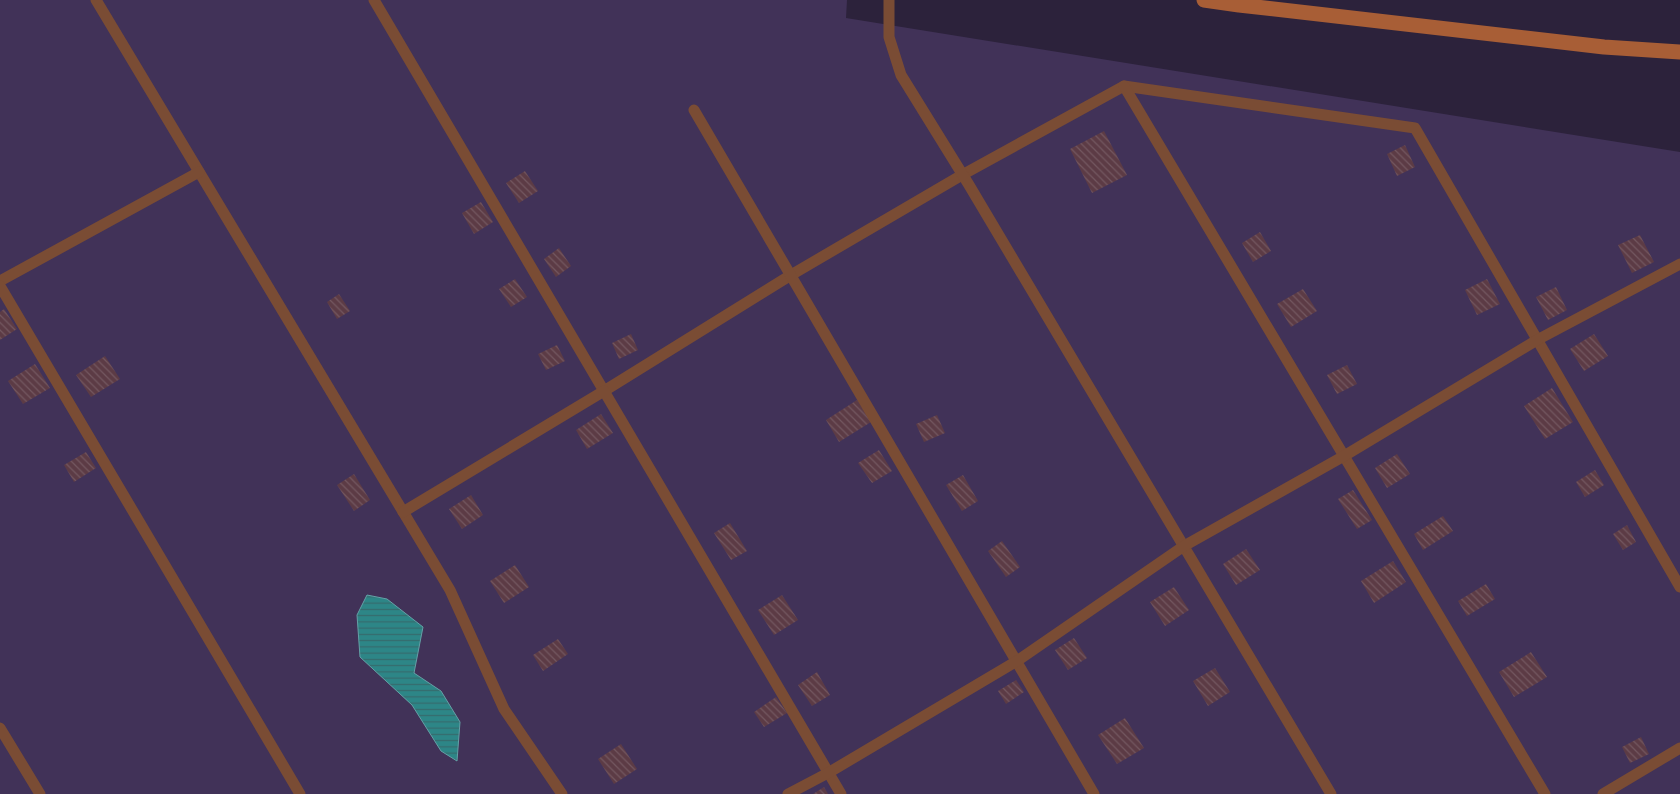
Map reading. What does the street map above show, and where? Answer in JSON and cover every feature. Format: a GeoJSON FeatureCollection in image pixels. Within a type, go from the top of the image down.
{"type":"FeatureCollection","features":[{"type":"Feature","properties":{"kind":"street"},"geometry":{"type":"LineString","coordinates":[[1204,0],[1594,46],[1680,52]]}},
{"type":"Feature","properties":{"kind":"lane"},"geometry":{"type":"LineString","coordinates":[[96,0],[450,590],[504,709],[562,794]]}},
{"type":"Feature","properties":{"kind":"lane"},"geometry":{"type":"LineString","coordinates":[[374,0],[840,794]]}},
{"type":"Feature","properties":{"kind":"lane"},"geometry":{"type":"LineString","coordinates":[[889,0],[889,37],[901,75],[1331,794]]}},
{"type":"Feature","properties":{"kind":"lane"},"geometry":{"type":"LineString","coordinates":[[404,512],[791,276],[962,175],[1124,86],[1415,128],[1680,587]]}},
{"type":"Feature","properties":{"kind":"lane"},"geometry":{"type":"LineString","coordinates":[[1124,86],[1545,794]]}},
{"type":"Feature","properties":{"kind":"lane"},"geometry":{"type":"LineString","coordinates":[[694,110],[1094,794]]}},
{"type":"Feature","properties":{"kind":"lane"},"geometry":{"type":"LineString","coordinates":[[0,282],[199,172]]}},
{"type":"Feature","properties":{"kind":"lane"},"geometry":{"type":"LineString","coordinates":[[788,794],[828,773],[1017,661],[1184,546],[1344,456],[1537,340],[1680,264]]}},
{"type":"Feature","properties":{"kind":"lane"},"geometry":{"type":"LineString","coordinates":[[0,286],[300,794]]}},
{"type":"Feature","properties":{"kind":"lane"},"geometry":{"type":"LineString","coordinates":[[0,728],[40,794]]}},
{"type":"Feature","properties":{"kind":"lane"},"geometry":{"type":"LineString","coordinates":[[1603,794],[1680,748]]}},
{"type":"Feature","properties":{"kind":"shaded area"},"geometry":{"type":"Polygon","coordinates":[[[0,0],[847,0],[846,18],[1680,152],[1680,794],[0,794],[0,0]]]}},
{"type":"Feature","properties":{"kind":"shaded area"},"geometry":{"type":"Polygon","coordinates":[[[367,595],[387,599],[423,627],[414,673],[441,691],[460,722],[457,761],[441,751],[412,705],[360,657],[357,615],[367,595]]]}},
{"type":"Feature","properties":{"kind":"building"},"geometry":{"type":"Polygon","coordinates":[[[1104,131],[1127,175],[1092,193],[1070,149],[1104,131]]]}},
{"type":"Feature","properties":{"kind":"building"},"geometry":{"type":"Polygon","coordinates":[[[1405,145],[1415,167],[1397,176],[1387,154],[1405,145]]]}},
{"type":"Feature","properties":{"kind":"building"},"geometry":{"type":"Polygon","coordinates":[[[525,171],[538,191],[519,203],[506,183],[525,171]]]}},
{"type":"Feature","properties":{"kind":"building"},"geometry":{"type":"Polygon","coordinates":[[[481,202],[493,222],[474,234],[462,213],[481,202]]]}},
{"type":"Feature","properties":{"kind":"building"},"geometry":{"type":"Polygon","coordinates":[[[1260,232],[1271,251],[1253,262],[1242,243],[1260,232]]]}},
{"type":"Feature","properties":{"kind":"building"},"geometry":{"type":"Polygon","coordinates":[[[1640,235],[1654,262],[1632,273],[1618,245],[1640,235]]]}},
{"type":"Feature","properties":{"kind":"building"},"geometry":{"type":"Polygon","coordinates":[[[559,248],[571,266],[556,277],[544,259],[559,248]]]}},
{"type":"Feature","properties":{"kind":"building"},"geometry":{"type":"Polygon","coordinates":[[[515,279],[527,297],[511,307],[499,289],[515,279]]]}},
{"type":"Feature","properties":{"kind":"building"},"geometry":{"type":"Polygon","coordinates":[[[1487,279],[1500,304],[1477,315],[1465,290],[1487,279]]]}},
{"type":"Feature","properties":{"kind":"building"},"geometry":{"type":"Polygon","coordinates":[[[1556,287],[1567,310],[1548,320],[1536,297],[1556,287]]]}},
{"type":"Feature","properties":{"kind":"building"},"geometry":{"type":"Polygon","coordinates":[[[1303,289],[1317,311],[1291,327],[1277,304],[1303,289]]]}},
{"type":"Feature","properties":{"kind":"building"},"geometry":{"type":"Polygon","coordinates":[[[339,294],[350,311],[337,319],[327,302],[339,294]]]}},
{"type":"Feature","properties":{"kind":"building"},"geometry":{"type":"Polygon","coordinates":[[[4,309],[17,329],[0,340],[0,312],[4,309]]]}},
{"type":"Feature","properties":{"kind":"building"},"geometry":{"type":"Polygon","coordinates":[[[631,334],[638,350],[619,359],[612,343],[631,334]]]}},
{"type":"Feature","properties":{"kind":"building"},"geometry":{"type":"Polygon","coordinates":[[[1594,334],[1608,356],[1584,371],[1570,349],[1594,334]]]}},
{"type":"Feature","properties":{"kind":"building"},"geometry":{"type":"Polygon","coordinates":[[[557,345],[565,361],[546,370],[538,354],[557,345]]]}},
{"type":"Feature","properties":{"kind":"building"},"geometry":{"type":"Polygon","coordinates":[[[105,356],[120,379],[91,397],[76,375],[105,356]]]}},
{"type":"Feature","properties":{"kind":"building"},"geometry":{"type":"Polygon","coordinates":[[[35,364],[50,388],[23,404],[8,381],[35,364]]]}},
{"type":"Feature","properties":{"kind":"building"},"geometry":{"type":"Polygon","coordinates":[[[1347,365],[1357,384],[1337,394],[1327,375],[1347,365]]]}},
{"type":"Feature","properties":{"kind":"building"},"geometry":{"type":"Polygon","coordinates":[[[1552,388],[1573,422],[1545,439],[1524,406],[1552,388]]]}},
{"type":"Feature","properties":{"kind":"building"},"geometry":{"type":"Polygon","coordinates":[[[857,400],[871,422],[839,442],[826,420],[857,400]]]}},
{"type":"Feature","properties":{"kind":"building"},"geometry":{"type":"Polygon","coordinates":[[[601,414],[613,433],[587,449],[576,430],[601,414]]]}},
{"type":"Feature","properties":{"kind":"building"},"geometry":{"type":"Polygon","coordinates":[[[937,415],[945,433],[924,442],[916,424],[937,415]]]}},
{"type":"Feature","properties":{"kind":"building"},"geometry":{"type":"Polygon","coordinates":[[[879,450],[892,471],[872,483],[858,463],[879,450]]]}},
{"type":"Feature","properties":{"kind":"building"},"geometry":{"type":"Polygon","coordinates":[[[86,452],[96,468],[74,482],[64,465],[86,452]]]}},
{"type":"Feature","properties":{"kind":"building"},"geometry":{"type":"Polygon","coordinates":[[[1397,454],[1410,474],[1387,488],[1375,468],[1397,454]]]}},
{"type":"Feature","properties":{"kind":"building"},"geometry":{"type":"Polygon","coordinates":[[[1595,470],[1604,485],[1585,497],[1576,482],[1595,470]]]}},
{"type":"Feature","properties":{"kind":"building"},"geometry":{"type":"Polygon","coordinates":[[[354,474],[370,500],[354,511],[337,485],[354,474]]]}},
{"type":"Feature","properties":{"kind":"building"},"geometry":{"type":"Polygon","coordinates":[[[963,475],[978,501],[962,511],[946,485],[963,475]]]}},
{"type":"Feature","properties":{"kind":"building"},"geometry":{"type":"Polygon","coordinates":[[[1353,490],[1372,520],[1357,529],[1338,499],[1353,490]]]}},
{"type":"Feature","properties":{"kind":"building"},"geometry":{"type":"Polygon","coordinates":[[[471,495],[483,515],[462,529],[449,509],[471,495]]]}},
{"type":"Feature","properties":{"kind":"building"},"geometry":{"type":"Polygon","coordinates":[[[1443,516],[1453,531],[1423,550],[1414,534],[1443,516]]]}},
{"type":"Feature","properties":{"kind":"building"},"geometry":{"type":"Polygon","coordinates":[[[730,523],[747,551],[731,560],[714,533],[730,523]]]}},
{"type":"Feature","properties":{"kind":"building"},"geometry":{"type":"Polygon","coordinates":[[[1627,525],[1636,542],[1623,550],[1613,534],[1627,525]]]}},
{"type":"Feature","properties":{"kind":"building"},"geometry":{"type":"Polygon","coordinates":[[[1002,541],[1020,567],[1006,577],[988,551],[1002,541]]]}},
{"type":"Feature","properties":{"kind":"building"},"geometry":{"type":"Polygon","coordinates":[[[1246,549],[1260,570],[1236,585],[1223,564],[1246,549]]]}},
{"type":"Feature","properties":{"kind":"building"},"geometry":{"type":"Polygon","coordinates":[[[1393,561],[1406,582],[1374,603],[1361,581],[1393,561]]]}},
{"type":"Feature","properties":{"kind":"building"},"geometry":{"type":"Polygon","coordinates":[[[515,565],[529,587],[504,603],[490,581],[515,565]]]}},
{"type":"Feature","properties":{"kind":"building"},"geometry":{"type":"Polygon","coordinates":[[[1486,584],[1495,599],[1467,616],[1458,601],[1486,584]]]}},
{"type":"Feature","properties":{"kind":"building"},"geometry":{"type":"Polygon","coordinates":[[[1174,587],[1189,610],[1165,626],[1150,602],[1174,587]]]}},
{"type":"Feature","properties":{"kind":"building"},"geometry":{"type":"Polygon","coordinates":[[[782,595],[798,620],[774,635],[758,610],[782,595]]]}},
{"type":"Feature","properties":{"kind":"building"},"geometry":{"type":"Polygon","coordinates":[[[1074,638],[1087,658],[1068,670],[1055,650],[1074,638]]]}},
{"type":"Feature","properties":{"kind":"building"},"geometry":{"type":"Polygon","coordinates":[[[558,639],[568,654],[543,671],[533,655],[558,639]]]}},
{"type":"Feature","properties":{"kind":"building"},"geometry":{"type":"Polygon","coordinates":[[[1531,652],[1547,677],[1514,697],[1499,672],[1531,652]]]}},
{"type":"Feature","properties":{"kind":"building"},"geometry":{"type":"Polygon","coordinates":[[[1215,668],[1230,692],[1208,706],[1193,681],[1215,668]]]}},
{"type":"Feature","properties":{"kind":"building"},"geometry":{"type":"Polygon","coordinates":[[[817,672],[830,695],[812,706],[798,685],[817,672]]]}},
{"type":"Feature","properties":{"kind":"building"},"geometry":{"type":"Polygon","coordinates":[[[1016,680],[1024,692],[1006,704],[998,691],[1016,680]]]}},
{"type":"Feature","properties":{"kind":"building"},"geometry":{"type":"Polygon","coordinates":[[[776,697],[787,713],[764,727],[754,712],[776,697]]]}},
{"type":"Feature","properties":{"kind":"building"},"geometry":{"type":"Polygon","coordinates":[[[1125,718],[1144,748],[1117,764],[1098,735],[1125,718]]]}},
{"type":"Feature","properties":{"kind":"building"},"geometry":{"type":"Polygon","coordinates":[[[1641,737],[1649,754],[1630,763],[1622,747],[1641,737]]]}},
{"type":"Feature","properties":{"kind":"building"},"geometry":{"type":"Polygon","coordinates":[[[621,744],[637,769],[614,784],[598,759],[621,744]]]}},
{"type":"Feature","properties":{"kind":"building"},"geometry":{"type":"Polygon","coordinates":[[[824,787],[828,794],[813,794],[824,787]]]}}]}
